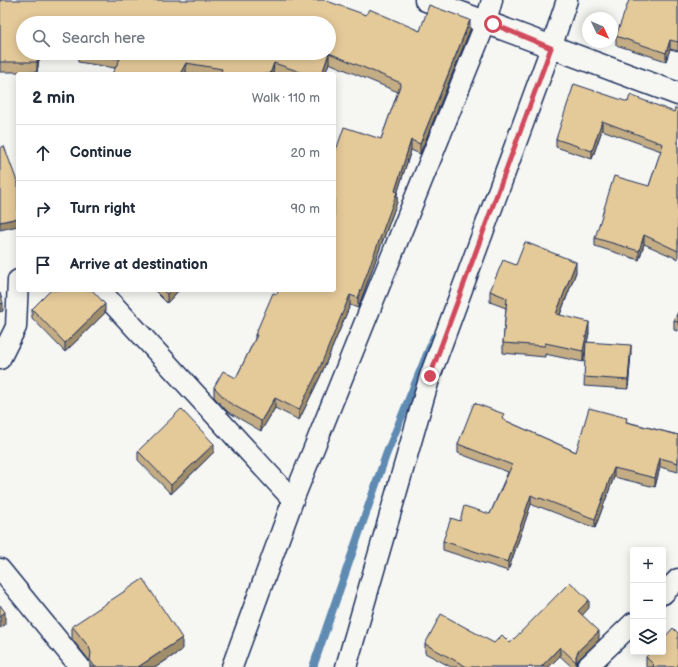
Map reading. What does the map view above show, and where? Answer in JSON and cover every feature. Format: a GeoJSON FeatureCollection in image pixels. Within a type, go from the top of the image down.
{"type":"FeatureCollection","features":[{"type":"Feature","properties":{"kind":"street"},"geometry":{"type":"LineString","coordinates":[[426,0],[678,94]]}},
{"type":"Feature","properties":{"kind":"street"},"geometry":{"type":"LineString","coordinates":[[232,667],[293,500],[490,23],[492,0]]}},
{"type":"Feature","properties":{"kind":"street"},"geometry":{"type":"LineString","coordinates":[[346,667],[430,376],[567,0]]}},
{"type":"Feature","properties":{"kind":"street"},"geometry":{"type":"LineString","coordinates":[[0,359],[16,327],[17,292]]}},
{"type":"Feature","properties":{"kind":"street"},"geometry":{"type":"LineString","coordinates":[[102,292],[293,500]]}},
{"type":"Feature","properties":{"kind":"street"},"geometry":{"type":"LineString","coordinates":[[0,569],[80,667]]}},
{"type":"Feature","properties":{"kind":"street"},"geometry":{"type":"LineString","coordinates":[[666,591],[678,579]]}},
{"type":"Feature","properties":{"kind":"street"},"geometry":{"type":"LineString","coordinates":[[587,667],[630,626]]}},
{"type":"Feature","properties":{"kind":"building"},"geometry":{"type":"Polygon","coordinates":[[[0,0],[324,0],[366,15],[369,9],[420,31],[429,5],[470,20],[420,144],[411,140],[395,191],[397,192],[358,298],[350,295],[320,367],[299,410],[275,398],[261,421],[228,402],[214,387],[223,371],[236,378],[257,335],[255,335],[273,293],[336,292],[336,150],[344,127],[381,139],[401,83],[336,56],[336,16],[16,16],[16,60],[37,60],[37,62],[0,62],[0,0]]]}},
{"type":"Feature","properties":{"kind":"building"},"geometry":{"type":"Polygon","coordinates":[[[629,0],[678,0],[678,42],[670,40],[666,53],[618,37],[618,30],[629,0]]]}},
{"type":"Feature","properties":{"kind":"building"},"geometry":{"type":"Polygon","coordinates":[[[119,60],[327,60],[323,72],[300,72],[274,63],[271,72],[221,72],[222,69],[186,63],[181,72],[113,72],[119,60]]]}},
{"type":"Feature","properties":{"kind":"building"},"geometry":{"type":"Polygon","coordinates":[[[574,84],[628,102],[630,95],[674,112],[675,108],[678,109],[678,251],[644,235],[639,251],[595,238],[614,176],[649,186],[663,144],[602,121],[592,151],[556,139],[574,84]]]}},
{"type":"Feature","properties":{"kind":"building"},"geometry":{"type":"Polygon","coordinates":[[[4,146],[16,179],[16,218],[0,222],[0,148],[4,146]]]}},
{"type":"Feature","properties":{"kind":"building"},"geometry":{"type":"Polygon","coordinates":[[[525,242],[576,262],[556,314],[589,322],[583,351],[545,343],[545,346],[503,343],[507,298],[490,291],[503,260],[516,265],[525,242]]]}},
{"type":"Feature","properties":{"kind":"building"},"geometry":{"type":"Polygon","coordinates":[[[49,292],[94,292],[105,304],[65,343],[32,309],[49,292]]]}},
{"type":"Feature","properties":{"kind":"building"},"geometry":{"type":"Polygon","coordinates":[[[0,293],[3,303],[0,304],[0,293]]]}},
{"type":"Feature","properties":{"kind":"building"},"geometry":{"type":"Polygon","coordinates":[[[678,312],[678,322],[674,321],[678,312]]]}},
{"type":"Feature","properties":{"kind":"building"},"geometry":{"type":"Polygon","coordinates":[[[586,342],[631,345],[628,380],[584,377],[586,342]]]}},
{"type":"Feature","properties":{"kind":"building"},"geometry":{"type":"Polygon","coordinates":[[[474,403],[504,414],[502,419],[576,452],[589,408],[627,418],[626,422],[678,435],[678,463],[660,458],[655,478],[614,468],[595,519],[531,495],[508,562],[443,541],[451,518],[460,521],[464,506],[490,514],[512,465],[458,444],[474,403]]]}},
{"type":"Feature","properties":{"kind":"building"},"geometry":{"type":"Polygon","coordinates":[[[181,409],[214,444],[171,485],[138,451],[181,409]]]}},
{"type":"Feature","properties":{"kind":"building"},"geometry":{"type":"Polygon","coordinates":[[[143,579],[182,638],[138,667],[95,667],[90,660],[91,653],[89,647],[72,626],[143,579]]]}},
{"type":"Feature","properties":{"kind":"building"},"geometry":{"type":"Polygon","coordinates":[[[570,582],[589,600],[578,611],[599,631],[579,650],[576,656],[576,662],[560,647],[541,667],[467,667],[425,644],[441,614],[494,643],[502,635],[510,643],[570,582]]]}},
{"type":"Feature","properties":{"kind":"building"},"geometry":{"type":"Polygon","coordinates":[[[0,605],[5,612],[0,616],[0,605]]]}},
{"type":"Feature","properties":{"kind":"building"},"geometry":{"type":"Polygon","coordinates":[[[673,628],[678,633],[678,667],[652,667],[654,665],[646,657],[648,655],[666,655],[666,636],[673,628]]]}},
{"type":"Feature","properties":{"kind":"waterway"},"geometry":{"type":"LineString","coordinates":[[313,667],[386,455],[434,337]]}},
{"type":"Feature","properties":{"kind":"route"},"geometry":{"type":"LineString","coordinates":[[430,376],[551,48],[493,24]]}}]}
